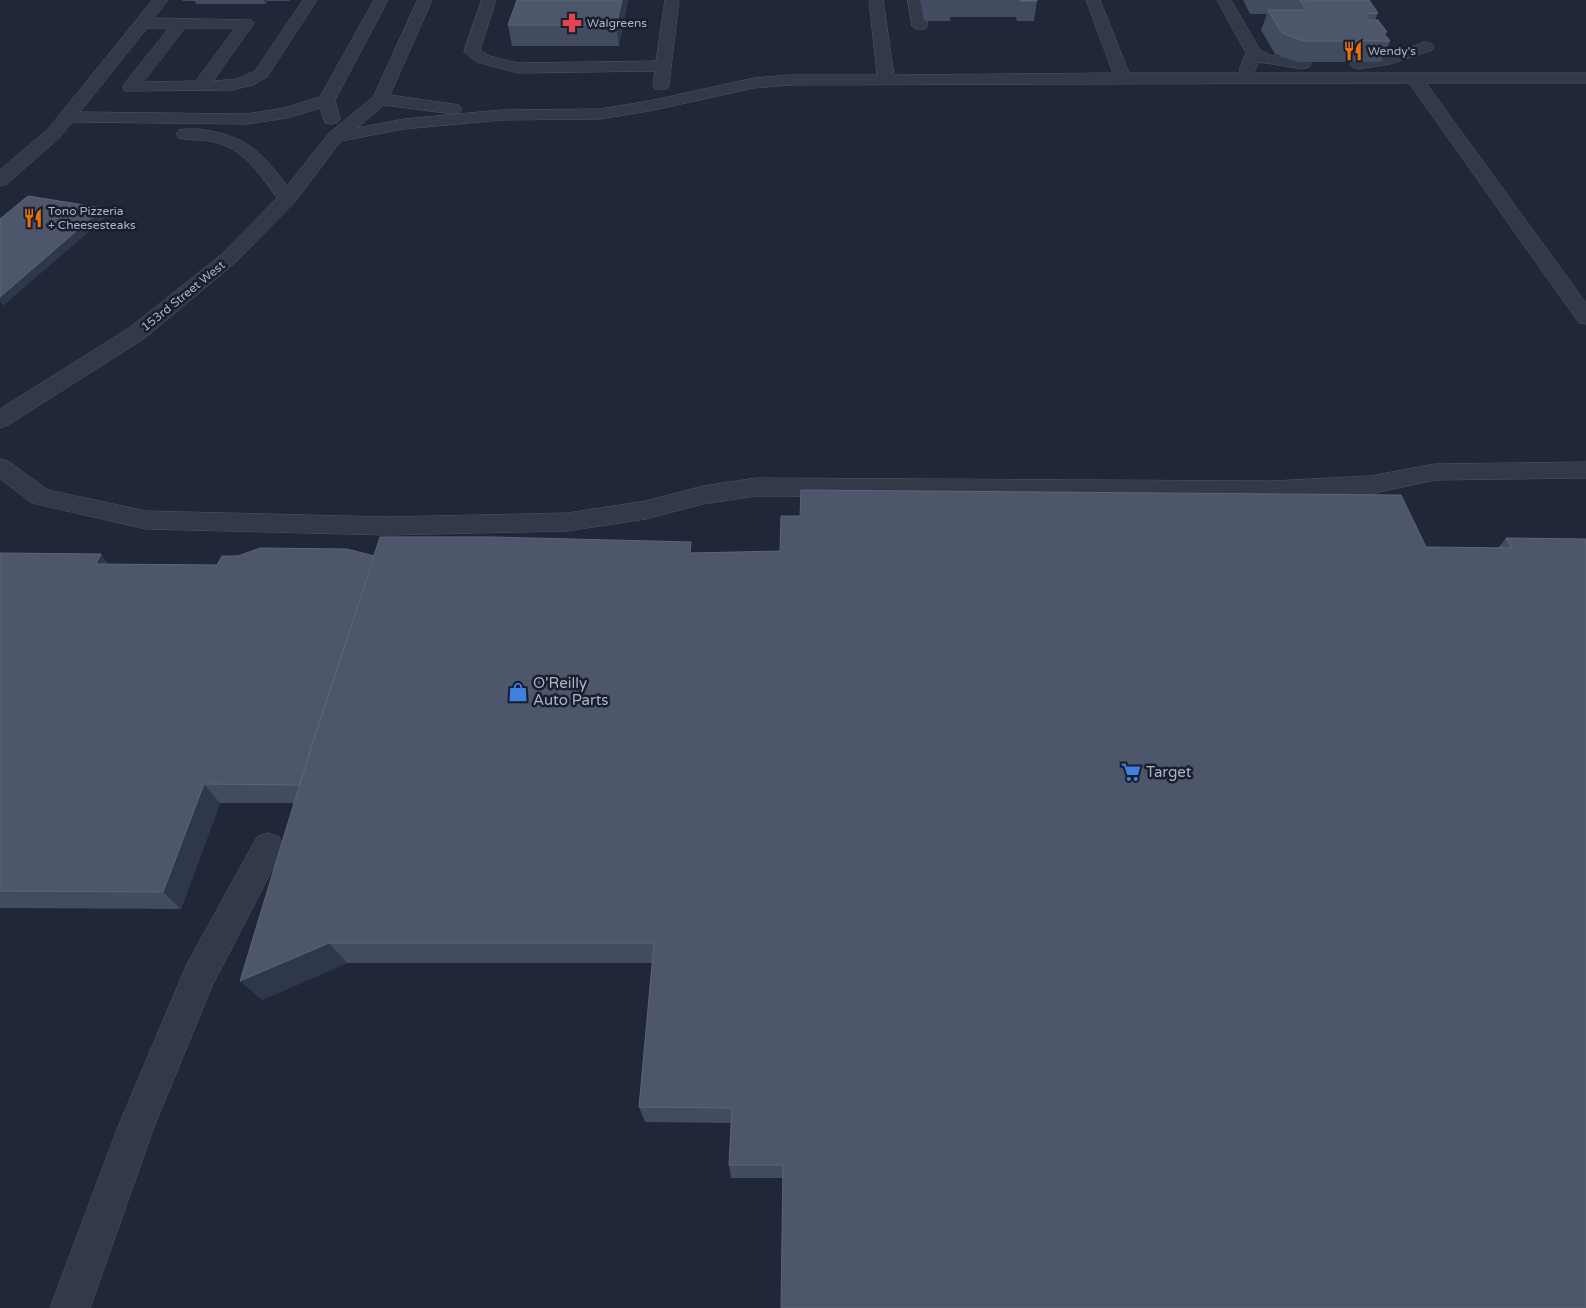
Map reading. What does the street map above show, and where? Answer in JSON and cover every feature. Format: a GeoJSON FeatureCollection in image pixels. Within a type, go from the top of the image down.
{"type":"FeatureCollection","features":[{"type":"Feature","properties":{"kind":"street"},"geometry":{"type":"LineString","coordinates":[[0,180],[54,133],[161,0]]}},
{"type":"Feature","properties":{"kind":"street"},"geometry":{"type":"LineString","coordinates":[[234,86],[250,82],[261,74],[310,0]]}},
{"type":"Feature","properties":{"kind":"street"},"geometry":{"type":"LineString","coordinates":[[92,87],[252,86],[267,82],[277,74],[319,7],[320,0]]}},
{"type":"Feature","properties":{"kind":"street"},"geometry":{"type":"LineString","coordinates":[[380,0],[327,100],[335,137],[404,124],[501,115],[600,114],[659,104],[754,83],[790,80],[886,80],[1017,73],[1123,78],[1586,78]]}},
{"type":"Feature","properties":{"kind":"street","name":"153rd Street West"},"geometry":{"type":"LineString","coordinates":[[0,420],[137,333],[229,258],[287,199],[335,137],[380,99],[426,0]]}},
{"type":"Feature","properties":{"kind":"street"},"geometry":{"type":"LineString","coordinates":[[489,0],[472,52],[483,60],[518,68],[664,66]]}},
{"type":"Feature","properties":{"kind":"street"},"geometry":{"type":"LineString","coordinates":[[659,104],[672,0]]}},
{"type":"Feature","properties":{"kind":"street"},"geometry":{"type":"LineString","coordinates":[[876,0],[886,80]]}},
{"type":"Feature","properties":{"kind":"street"},"geometry":{"type":"LineString","coordinates":[[915,0],[920,26]]}},
{"type":"Feature","properties":{"kind":"street"},"geometry":{"type":"LineString","coordinates":[[1093,0],[1123,78]]}},
{"type":"Feature","properties":{"kind":"street"},"geometry":{"type":"LineString","coordinates":[[1224,0],[1254,53],[1266,60],[1290,64],[1377,64],[1396,59],[1426,47]]}},
{"type":"Feature","properties":{"kind":"street"},"geometry":{"type":"LineString","coordinates":[[143,23],[246,23],[201,86]]}},
{"type":"Feature","properties":{"kind":"street"},"geometry":{"type":"LineString","coordinates":[[131,87],[181,23]]}},
{"type":"Feature","properties":{"kind":"street"},"geometry":{"type":"LineString","coordinates":[[1244,78],[1254,53]]}},
{"type":"Feature","properties":{"kind":"street"},"geometry":{"type":"LineString","coordinates":[[1415,79],[1586,318]]}},
{"type":"Feature","properties":{"kind":"street"},"geometry":{"type":"LineString","coordinates":[[380,99],[501,115]]}},
{"type":"Feature","properties":{"kind":"street"},"geometry":{"type":"LineString","coordinates":[[67,117],[247,118],[287,113],[327,100]]}},
{"type":"Feature","properties":{"kind":"street"},"geometry":{"type":"LineString","coordinates":[[54,133],[199,135],[227,139],[246,148],[258,160],[287,199]]}},
{"type":"Feature","properties":{"kind":"street"},"geometry":{"type":"LineString","coordinates":[[0,468],[41,497],[146,520],[387,526],[567,522],[646,510],[703,495],[756,487],[1272,490],[1370,485],[1435,472],[1586,470]]}},
{"type":"Feature","properties":{"kind":"street"},"geometry":{"type":"LineString","coordinates":[[70,1308],[136,1128],[199,976],[268,847]]}},
{"type":"Feature","properties":{"kind":"building"},"geometry":{"type":"Polygon","coordinates":[[[517,0],[622,0],[616,25],[508,25],[517,0]]]}},
{"type":"Feature","properties":{"kind":"building"},"geometry":{"type":"Polygon","coordinates":[[[1037,0],[1037,1],[1020,1],[1037,0]]]}},
{"type":"Feature","properties":{"kind":"building"},"geometry":{"type":"Polygon","coordinates":[[[1300,0],[1369,0],[1378,13],[1365,14],[1368,20],[1378,20],[1387,32],[1383,32],[1390,41],[1304,41],[1282,33],[1268,10],[1306,10],[1300,0]]]}},
{"type":"Feature","properties":{"kind":"building"},"geometry":{"type":"Polygon","coordinates":[[[28,196],[103,208],[0,297],[0,219],[28,196]]]}},
{"type":"Feature","properties":{"kind":"building","name":"Target"},"geometry":{"type":"Polygon","coordinates":[[[801,490],[1401,495],[1426,547],[1512,548],[1506,538],[1586,539],[1586,1308],[781,1308],[783,1165],[729,1165],[732,1108],[639,1107],[654,943],[329,943],[240,981],[301,780],[380,537],[492,537],[691,542],[690,553],[780,551],[781,516],[800,516],[801,490]]]}},
{"type":"Feature","properties":{"kind":"building"},"geometry":{"type":"Polygon","coordinates":[[[260,548],[347,549],[374,556],[299,785],[204,784],[163,892],[0,891],[0,553],[101,554],[96,564],[217,565],[222,556],[238,556],[260,548]]]}},
{"type":"Feature","properties":{"kind":"place","name":"Walgreens"},"geometry":{"type":"Point","coordinates":[572,23]}},
{"type":"Feature","properties":{"kind":"place","name":"Wendy's"},"geometry":{"type":"Point","coordinates":[1353,51]}},
{"type":"Feature","properties":{"kind":"place","name":"Tono Pizzeria + Cheesesteaks"},"geometry":{"type":"Point","coordinates":[33,218]}},
{"type":"Feature","properties":{"kind":"place","name":"O'Reilly Auto Parts"},"geometry":{"type":"Point","coordinates":[518,692]}},
{"type":"Feature","properties":{"kind":"place","name":"Target"},"geometry":{"type":"Point","coordinates":[1131,772]}}]}
